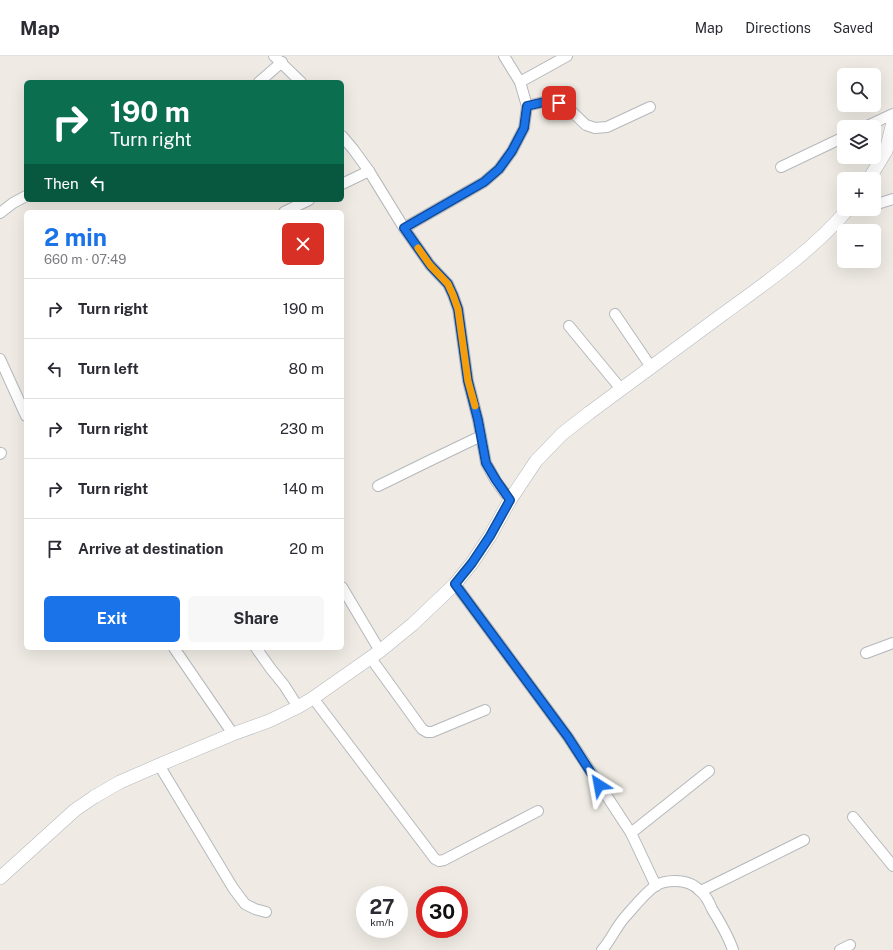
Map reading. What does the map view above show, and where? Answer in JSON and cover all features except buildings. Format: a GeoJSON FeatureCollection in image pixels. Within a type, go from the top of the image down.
{"type":"FeatureCollection","features":[{"type":"Feature","properties":{"kind":"street"},"geometry":{"type":"LineString","coordinates":[[404,228],[484,182],[499,169],[512,151],[524,128],[527,106],[520,82],[504,56]]}},
{"type":"Feature","properties":{"kind":"street"},"geometry":{"type":"LineString","coordinates":[[520,82],[567,56]]}},
{"type":"Feature","properties":{"kind":"street"},"geometry":{"type":"LineString","coordinates":[[261,80],[278,59],[299,80]]}},
{"type":"Feature","properties":{"kind":"street"},"geometry":{"type":"LineString","coordinates":[[527,106],[544,102],[559,103],[566,106],[586,124],[595,128],[607,127],[650,107]]}},
{"type":"Feature","properties":{"kind":"street"},"geometry":{"type":"LineString","coordinates":[[880,120],[893,114]]}},
{"type":"Feature","properties":{"kind":"street"},"geometry":{"type":"LineString","coordinates":[[873,172],[886,151],[893,122]]}},
{"type":"Feature","properties":{"kind":"street"},"geometry":{"type":"LineString","coordinates":[[344,138],[369,171],[404,228],[430,265],[448,284],[458,309],[468,381],[478,420],[486,463],[510,500]]}},
{"type":"Feature","properties":{"kind":"street"},"geometry":{"type":"LineString","coordinates":[[781,167],[837,140]]}},
{"type":"Feature","properties":{"kind":"street"},"geometry":{"type":"LineString","coordinates":[[344,183],[369,171]]}},
{"type":"Feature","properties":{"kind":"street"},"geometry":{"type":"LineString","coordinates":[[0,213],[24,197]]}},
{"type":"Feature","properties":{"kind":"street"},"geometry":{"type":"LineString","coordinates":[[881,203],[893,199]]}},
{"type":"Feature","properties":{"kind":"street"},"geometry":{"type":"LineString","coordinates":[[288,210],[306,202]]}},
{"type":"Feature","properties":{"kind":"street"},"geometry":{"type":"LineString","coordinates":[[0,878],[75,810],[94,797],[120,782],[233,734],[269,721],[298,707],[375,654],[413,624],[455,584],[472,563],[490,536],[510,500],[536,461],[562,434],[589,412],[772,278],[803,254],[844,216]]}},
{"type":"Feature","properties":{"kind":"street"},"geometry":{"type":"LineString","coordinates":[[615,314],[651,367]]}},
{"type":"Feature","properties":{"kind":"street"},"geometry":{"type":"LineString","coordinates":[[569,326],[621,389]]}},
{"type":"Feature","properties":{"kind":"street"},"geometry":{"type":"LineString","coordinates":[[0,359],[24,412]]}},
{"type":"Feature","properties":{"kind":"street"},"geometry":{"type":"LineString","coordinates":[[378,486],[481,436]]}},
{"type":"Feature","properties":{"kind":"street"},"geometry":{"type":"LineString","coordinates":[[455,584],[568,737],[631,833],[656,886]]}},
{"type":"Feature","properties":{"kind":"street"},"geometry":{"type":"LineString","coordinates":[[344,591],[375,654],[404,704],[422,729],[427,732],[432,732],[485,710]]}},
{"type":"Feature","properties":{"kind":"street"},"geometry":{"type":"LineString","coordinates":[[866,653],[893,643]]}},
{"type":"Feature","properties":{"kind":"street"},"geometry":{"type":"LineString","coordinates":[[175,650],[233,734]]}},
{"type":"Feature","properties":{"kind":"street"},"geometry":{"type":"LineString","coordinates":[[257,650],[284,685],[298,707]]}},
{"type":"Feature","properties":{"kind":"street"},"geometry":{"type":"LineString","coordinates":[[313,698],[435,859],[439,861],[444,860],[538,811]]}},
{"type":"Feature","properties":{"kind":"street"},"geometry":{"type":"LineString","coordinates":[[159,765],[233,888],[245,904],[254,909],[266,912]]}},
{"type":"Feature","properties":{"kind":"street"},"geometry":{"type":"LineString","coordinates":[[631,833],[709,770]]}},
{"type":"Feature","properties":{"kind":"street"},"geometry":{"type":"LineString","coordinates":[[853,817],[893,866]]}},
{"type":"Feature","properties":{"kind":"street"},"geometry":{"type":"LineString","coordinates":[[701,891],[804,840]]}},
{"type":"Feature","properties":{"kind":"street"},"geometry":{"type":"LineString","coordinates":[[602,950],[623,918],[645,895],[656,886],[667,881],[688,883],[701,891],[724,928],[732,950]]}},
{"type":"Feature","properties":{"kind":"street"},"geometry":{"type":"LineString","coordinates":[[840,950],[850,945]]}},
{"type":"Feature","properties":{"kind":"slow traffic"},"geometry":{"type":"LineString","coordinates":[[418,248],[430,265],[448,284],[453,295],[458,309],[468,381],[475,406]]}},
{"type":"Feature","properties":{"kind":"route"},"geometry":{"type":"LineString","coordinates":[[559,103],[544,102],[527,106],[524,128],[512,151],[499,169],[484,182],[404,228],[430,265],[448,284],[453,295],[458,309],[468,381],[478,420],[486,463],[510,500],[490,536],[472,563],[455,584],[568,737],[599,785]]}}]}
